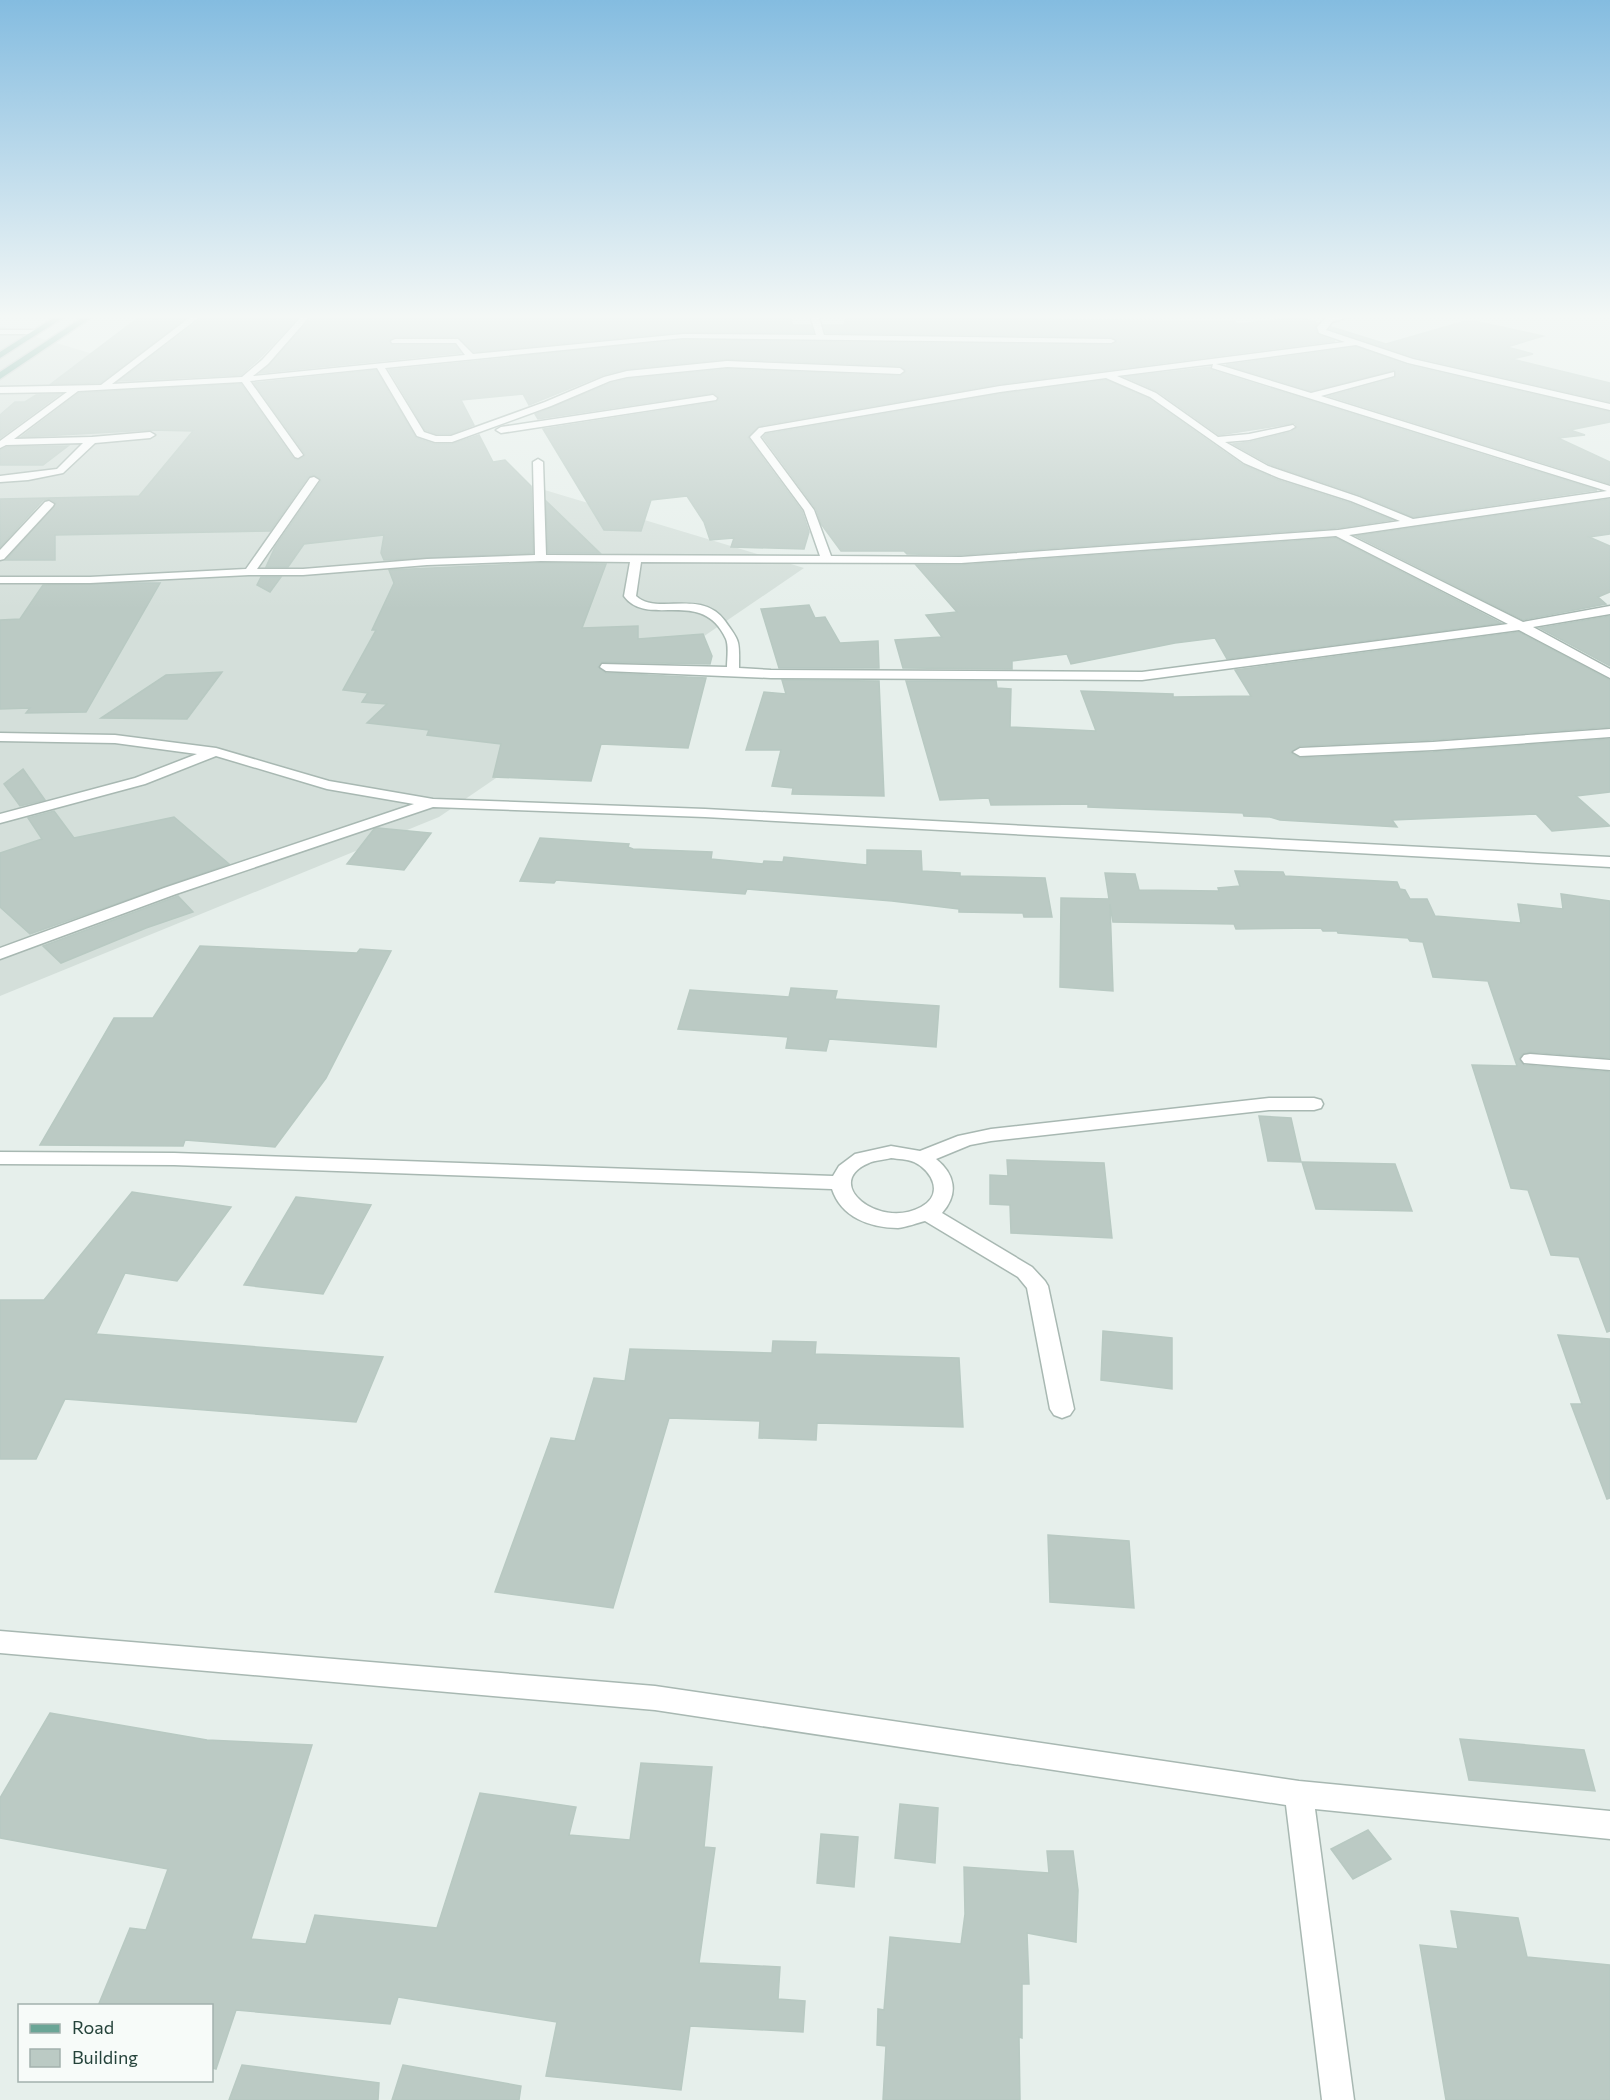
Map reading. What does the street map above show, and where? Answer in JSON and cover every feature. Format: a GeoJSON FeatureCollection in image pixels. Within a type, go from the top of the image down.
{"type":"FeatureCollection","features":[{"type":"Feature","properties":{"kind":"street"},"geometry":{"type":"LineString","coordinates":[[2,444],[44,413]]}},
{"type":"Feature","properties":{"kind":"street"},"geometry":{"type":"LineString","coordinates":[[268,413],[298,455]]}},
{"type":"Feature","properties":{"kind":"street"},"geometry":{"type":"LineString","coordinates":[[408,413],[420,434],[435,439],[452,439],[618,413]]}},
{"type":"Feature","properties":{"kind":"street"},"geometry":{"type":"LineString","coordinates":[[452,439],[524,413]]}},
{"type":"Feature","properties":{"kind":"street"},"geometry":{"type":"LineString","coordinates":[[827,559],[809,510],[755,437],[762,430],[854,413]]}},
{"type":"Feature","properties":{"kind":"street"},"geometry":{"type":"LineString","coordinates":[[1178,413],[1233,453],[1293,479],[1358,500],[1414,523]]}},
{"type":"Feature","properties":{"kind":"street"},"geometry":{"type":"LineString","coordinates":[[1365,413],[1610,491]]}},
{"type":"Feature","properties":{"kind":"street"},"geometry":{"type":"LineString","coordinates":[[1216,440],[1249,437],[1290,427]]}},
{"type":"Feature","properties":{"kind":"street"},"geometry":{"type":"LineString","coordinates":[[2,444],[150,435]]}},
{"type":"Feature","properties":{"kind":"street"},"geometry":{"type":"LineString","coordinates":[[0,479],[60,471],[92,440]]}},
{"type":"Feature","properties":{"kind":"street"},"geometry":{"type":"LineString","coordinates":[[538,462],[541,558]]}},
{"type":"Feature","properties":{"kind":"street"},"geometry":{"type":"LineString","coordinates":[[249,572],[314,480]]}},
{"type":"Feature","properties":{"kind":"street"},"geometry":{"type":"LineString","coordinates":[[0,580],[90,580],[249,572],[303,572],[426,562],[541,558],[962,561],[1338,533],[1610,491]]}},
{"type":"Feature","properties":{"kind":"street"},"geometry":{"type":"LineString","coordinates":[[0,556],[49,504]]}},
{"type":"Feature","properties":{"kind":"street"},"geometry":{"type":"LineString","coordinates":[[1338,533],[1610,674]]}},
{"type":"Feature","properties":{"kind":"street"},"geometry":{"type":"LineString","coordinates":[[636,557],[630,596],[634,601],[646,605],[702,608],[714,614],[733,639],[733,671]]}},
{"type":"Feature","properties":{"kind":"street"},"geometry":{"type":"LineString","coordinates":[[606,667],[771,674],[1129,676],[1521,626],[1610,610]]}},
{"type":"Feature","properties":{"kind":"street"},"geometry":{"type":"LineString","coordinates":[[1300,752],[1433,746],[1610,733]]}},
{"type":"Feature","properties":{"kind":"street"},"geometry":{"type":"LineString","coordinates":[[0,737],[115,739],[216,752],[327,785],[433,803],[705,813],[1610,862]]}},
{"type":"Feature","properties":{"kind":"street"},"geometry":{"type":"LineString","coordinates":[[0,819],[140,781],[216,752]]}},
{"type":"Feature","properties":{"kind":"street"},"geometry":{"type":"LineString","coordinates":[[0,954],[170,891],[433,803]]}},
{"type":"Feature","properties":{"kind":"street"},"geometry":{"type":"LineString","coordinates":[[1530,1059],[1610,1065]]}},
{"type":"Feature","properties":{"kind":"street"},"geometry":{"type":"LineString","coordinates":[[921,1158],[965,1140],[991,1135],[1269,1104],[1314,1104]]}},
{"type":"Feature","properties":{"kind":"street"},"geometry":{"type":"LineString","coordinates":[[891,1152],[921,1158],[941,1174],[945,1185],[945,1196],[939,1205],[928,1213],[904,1220],[878,1220],[862,1214],[849,1205],[842,1194],[840,1183],[851,1164],[876,1153],[891,1152]]}},
{"type":"Feature","properties":{"kind":"street"},"geometry":{"type":"LineString","coordinates":[[0,1158],[186,1160],[840,1183]]}},
{"type":"Feature","properties":{"kind":"street"},"geometry":{"type":"LineString","coordinates":[[928,1213],[1025,1272],[1036,1287],[1062,1409]]}},
{"type":"Feature","properties":{"kind":"street"},"geometry":{"type":"LineString","coordinates":[[0,1642],[655,1698],[1299,1794],[1610,1825]]}},
{"type":"Feature","properties":{"kind":"street"},"geometry":{"type":"LineString","coordinates":[[1299,1794],[1338,2100]]}},
{"type":"Feature","properties":{"kind":"shaded area"},"geometry":{"type":"Polygon","coordinates":[[[0,413],[289,413],[804,568],[439,817],[0,996],[0,413]]]}},
{"type":"Feature","properties":{"kind":"building"},"geometry":{"type":"Polygon","coordinates":[[[2,413],[34,413],[0,438],[0,415],[2,413]]]}},
{"type":"Feature","properties":{"kind":"building"},"geometry":{"type":"Polygon","coordinates":[[[53,413],[261,413],[293,458],[297,460],[305,454],[276,413],[401,413],[416,438],[434,444],[452,444],[479,435],[493,462],[505,460],[531,486],[533,553],[384,560],[381,553],[384,535],[304,544],[288,567],[266,567],[275,547],[321,481],[313,475],[308,477],[270,531],[55,535],[55,560],[6,560],[56,503],[50,499],[43,500],[0,547],[0,499],[139,496],[193,431],[150,430],[21,437],[53,413]]]}},
{"type":"Feature","properties":{"kind":"building"},"geometry":{"type":"Polygon","coordinates":[[[415,413],[468,413],[474,425],[451,434],[436,434],[425,430],[415,413]]]}},
{"type":"Feature","properties":{"kind":"building"},"geometry":{"type":"Polygon","coordinates":[[[537,413],[579,413],[538,419],[535,414],[537,413]]]}},
{"type":"Feature","properties":{"kind":"building"},"geometry":{"type":"Polygon","coordinates":[[[646,413],[834,413],[759,426],[748,438],[802,511],[809,532],[804,549],[731,547],[734,538],[710,540],[704,522],[687,496],[651,500],[641,531],[604,530],[543,429],[646,413]]]}},
{"type":"Feature","properties":{"kind":"building"},"geometry":{"type":"Polygon","coordinates":[[[889,413],[1169,413],[1243,465],[1278,480],[1350,503],[1392,520],[1338,528],[961,555],[907,554],[904,551],[841,551],[821,524],[816,509],[763,437],[766,434],[889,413]]]}},
{"type":"Feature","properties":{"kind":"building"},"geometry":{"type":"Polygon","coordinates":[[[1188,413],[1349,413],[1597,490],[1413,517],[1360,495],[1269,464],[1233,444],[1291,432],[1297,427],[1295,423],[1219,435],[1188,413]]]}},
{"type":"Feature","properties":{"kind":"building"},"geometry":{"type":"Polygon","coordinates":[[[1383,413],[1610,413],[1610,422],[1570,430],[1585,435],[1558,438],[1610,462],[1610,484],[1383,413]]]}},
{"type":"Feature","properties":{"kind":"building"},"geometry":{"type":"Polygon","coordinates":[[[68,446],[43,465],[0,465],[0,450],[7,447],[68,446]]]}},
{"type":"Feature","properties":{"kind":"building"},"geometry":{"type":"Polygon","coordinates":[[[1610,499],[1610,534],[1589,537],[1610,546],[1610,592],[1598,597],[1606,604],[1523,620],[1356,536],[1610,499]]]}},
{"type":"Feature","properties":{"kind":"building"},"geometry":{"type":"Polygon","coordinates":[[[546,501],[600,553],[548,553],[546,501]]]}},
{"type":"Feature","properties":{"kind":"building"},"geometry":{"type":"Polygon","coordinates":[[[1336,538],[1501,623],[1227,659],[1215,638],[1175,643],[1071,664],[1067,654],[1012,661],[1012,669],[903,668],[895,640],[942,637],[926,615],[957,612],[916,565],[961,565],[1336,538]]]}},
{"type":"Feature","properties":{"kind":"building"},"geometry":{"type":"Polygon","coordinates":[[[541,563],[606,564],[582,628],[638,626],[638,639],[703,634],[712,656],[710,664],[602,662],[598,667],[606,673],[706,678],[688,748],[601,744],[591,781],[493,777],[501,744],[427,735],[429,730],[367,723],[387,704],[362,702],[368,693],[343,690],[376,630],[372,630],[394,583],[389,570],[541,563]]]}},
{"type":"Feature","properties":{"kind":"building"},"geometry":{"type":"Polygon","coordinates":[[[261,577],[281,577],[270,592],[257,585],[261,577]]]}},
{"type":"Feature","properties":{"kind":"building"},"geometry":{"type":"Polygon","coordinates":[[[160,583],[86,712],[26,713],[30,708],[0,709],[0,620],[20,619],[43,585],[160,583]]]}},
{"type":"Feature","properties":{"kind":"building"},"geometry":{"type":"Polygon","coordinates":[[[809,605],[815,618],[825,617],[840,643],[878,641],[879,668],[779,668],[761,609],[809,605]]]}},
{"type":"Feature","properties":{"kind":"building"},"geometry":{"type":"Polygon","coordinates":[[[1610,616],[1610,666],[1540,628],[1610,616]]]}},
{"type":"Feature","properties":{"kind":"building"},"geometry":{"type":"Polygon","coordinates":[[[1519,632],[1610,680],[1610,727],[1433,740],[1300,746],[1291,753],[1300,758],[1433,752],[1610,739],[1610,792],[1576,796],[1610,826],[1552,831],[1536,814],[1392,820],[1397,827],[1280,820],[1270,817],[1244,816],[1243,813],[1088,807],[1088,804],[991,805],[989,798],[940,800],[906,681],[996,681],[997,688],[1011,689],[1010,727],[1096,731],[1081,691],[1173,694],[1173,697],[1251,696],[1235,670],[1519,632]]]}},
{"type":"Feature","properties":{"kind":"building"},"geometry":{"type":"Polygon","coordinates":[[[222,672],[187,719],[101,718],[166,675],[222,672]]]}},
{"type":"Feature","properties":{"kind":"building"},"geometry":{"type":"Polygon","coordinates":[[[782,680],[879,681],[884,796],[792,794],[793,788],[772,786],[781,750],[746,750],[764,692],[786,694],[782,680]]]}},
{"type":"Feature","properties":{"kind":"building"},"geometry":{"type":"Polygon","coordinates":[[[23,769],[45,800],[20,806],[4,784],[23,769]]]}},
{"type":"Feature","properties":{"kind":"building"},"geometry":{"type":"Polygon","coordinates":[[[54,811],[74,838],[174,817],[229,864],[30,934],[0,907],[0,853],[42,839],[28,818],[54,811]]]}},
{"type":"Feature","properties":{"kind":"building"},"geometry":{"type":"Polygon","coordinates":[[[374,829],[431,833],[404,870],[347,864],[374,829]]]}},
{"type":"Feature","properties":{"kind":"building"},"geometry":{"type":"Polygon","coordinates":[[[540,838],[629,844],[628,847],[633,849],[712,852],[711,859],[763,864],[764,861],[783,862],[784,857],[867,865],[867,850],[921,851],[922,871],[960,873],[960,876],[1045,878],[1052,917],[1024,917],[1023,913],[959,912],[959,909],[892,901],[747,889],[745,894],[556,880],[554,883],[520,881],[540,838]]]}},
{"type":"Feature","properties":{"kind":"building"},"geometry":{"type":"Polygon","coordinates":[[[1235,871],[1283,872],[1285,876],[1397,882],[1400,889],[1405,890],[1410,899],[1427,899],[1435,916],[1521,923],[1518,904],[1563,909],[1561,894],[1610,901],[1610,1058],[1530,1052],[1522,1054],[1519,1059],[1524,1065],[1610,1072],[1610,1331],[1607,1332],[1579,1257],[1551,1255],[1528,1190],[1511,1188],[1472,1065],[1517,1066],[1488,981],[1433,977],[1423,942],[1410,941],[1408,938],[1338,933],[1337,931],[1323,931],[1321,928],[1236,929],[1234,924],[1113,922],[1110,904],[1113,991],[1060,987],[1061,898],[1109,899],[1105,873],[1135,874],[1139,890],[1219,891],[1218,888],[1240,886],[1235,871]]]}},
{"type":"Feature","properties":{"kind":"building"},"geometry":{"type":"Polygon","coordinates":[[[178,896],[193,912],[146,928],[61,963],[43,946],[178,896]]]}},
{"type":"Feature","properties":{"kind":"building"},"geometry":{"type":"Polygon","coordinates":[[[200,946],[357,953],[360,949],[391,951],[326,1078],[275,1147],[185,1140],[183,1146],[40,1145],[114,1018],[153,1018],[200,946]]]}},
{"type":"Feature","properties":{"kind":"building"},"geometry":{"type":"Polygon","coordinates":[[[791,988],[837,991],[835,999],[939,1006],[936,1047],[829,1039],[826,1051],[786,1048],[788,1037],[678,1029],[690,990],[789,997],[791,988]]]}},
{"type":"Feature","properties":{"kind":"building"},"geometry":{"type":"Polygon","coordinates":[[[1259,1116],[1291,1118],[1301,1162],[1268,1161],[1259,1116]]]}},
{"type":"Feature","properties":{"kind":"building"},"geometry":{"type":"Polygon","coordinates":[[[1007,1160],[1104,1163],[1112,1238],[1011,1233],[1010,1205],[990,1204],[990,1175],[1008,1176],[1007,1160]]]}},
{"type":"Feature","properties":{"kind":"building"},"geometry":{"type":"Polygon","coordinates":[[[1302,1162],[1395,1164],[1412,1211],[1316,1209],[1302,1162]]]}},
{"type":"Feature","properties":{"kind":"building"},"geometry":{"type":"Polygon","coordinates":[[[132,1192],[231,1207],[177,1281],[125,1273],[96,1334],[383,1357],[356,1422],[65,1399],[36,1459],[0,1459],[0,1300],[44,1300],[132,1192]]]}},
{"type":"Feature","properties":{"kind":"building"},"geometry":{"type":"Polygon","coordinates":[[[296,1197],[371,1205],[323,1294],[244,1285],[296,1197]]]}},
{"type":"Feature","properties":{"kind":"building"},"geometry":{"type":"Polygon","coordinates":[[[1103,1331],[1172,1338],[1172,1389],[1101,1380],[1103,1331]]]}},
{"type":"Feature","properties":{"kind":"building"},"geometry":{"type":"Polygon","coordinates":[[[1558,1335],[1610,1339],[1610,1498],[1607,1499],[1571,1404],[1582,1404],[1558,1335]]]}},
{"type":"Feature","properties":{"kind":"building"},"geometry":{"type":"Polygon","coordinates":[[[773,1341],[816,1342],[815,1354],[959,1358],[963,1427],[817,1423],[816,1440],[759,1438],[760,1421],[669,1418],[613,1608],[495,1592],[551,1438],[575,1441],[594,1378],[625,1381],[630,1349],[772,1353],[773,1341]]]}},
{"type":"Feature","properties":{"kind":"building"},"geometry":{"type":"Polygon","coordinates":[[[1048,1535],[1129,1541],[1134,1608],[1050,1602],[1048,1535]]]}},
{"type":"Feature","properties":{"kind":"building"},"geometry":{"type":"Polygon","coordinates":[[[50,1713],[207,1740],[312,1745],[251,1939],[306,1944],[315,1915],[437,1928],[480,1793],[576,1807],[569,1835],[630,1840],[641,1763],[712,1767],[704,1847],[715,1848],[699,1963],[780,1967],[778,1999],[805,2001],[803,2032],[690,2026],[681,2090],[546,2076],[557,2022],[398,1997],[390,2024],[236,2010],[216,2069],[213,2068],[213,2004],[99,2004],[130,1928],[146,1930],[168,1869],[0,1838],[0,1798],[50,1713]]]}},
{"type":"Feature","properties":{"kind":"building"},"geometry":{"type":"Polygon","coordinates":[[[1460,1739],[1584,1750],[1595,1791],[1469,1780],[1460,1739]]]}},
{"type":"Feature","properties":{"kind":"building"},"geometry":{"type":"Polygon","coordinates":[[[900,1804],[938,1808],[935,1863],[895,1858],[900,1804]]]}},
{"type":"Feature","properties":{"kind":"building"},"geometry":{"type":"Polygon","coordinates":[[[1368,1830],[1391,1859],[1353,1879],[1331,1849],[1368,1830]]]}},
{"type":"Feature","properties":{"kind":"building"},"geometry":{"type":"Polygon","coordinates":[[[821,1834],[858,1837],[854,1887],[817,1883],[821,1834]]]}},
{"type":"Feature","properties":{"kind":"building"},"geometry":{"type":"Polygon","coordinates":[[[1047,1851],[1073,1851],[1078,1890],[1076,1942],[1027,1933],[1029,1984],[1022,1984],[1022,2038],[1019,2037],[1020,2100],[883,2100],[886,2046],[877,2045],[878,2009],[884,2010],[890,1937],[961,1944],[965,1914],[964,1867],[1049,1873],[1047,1851]]]}},
{"type":"Feature","properties":{"kind":"building"},"geometry":{"type":"Polygon","coordinates":[[[1451,1911],[1518,1918],[1527,1957],[1610,1965],[1610,2100],[1446,2100],[1420,1945],[1458,1949],[1451,1911]]]}},
{"type":"Feature","properties":{"kind":"building"},"geometry":{"type":"Polygon","coordinates":[[[242,2065],[379,2083],[378,2100],[229,2100],[242,2065]]]}},
{"type":"Feature","properties":{"kind":"building"},"geometry":{"type":"Polygon","coordinates":[[[403,2065],[521,2086],[519,2100],[392,2100],[403,2065]]]}}]}
